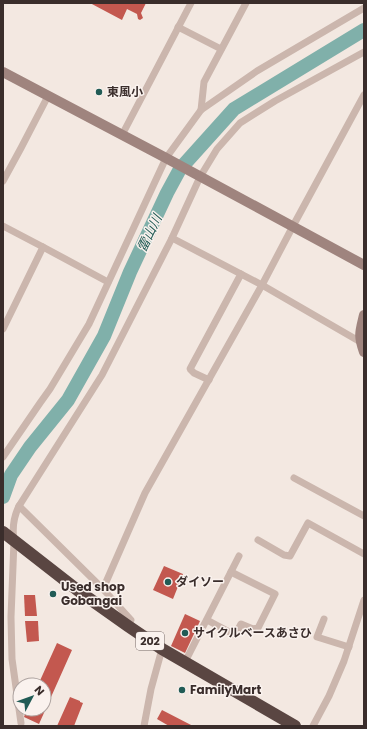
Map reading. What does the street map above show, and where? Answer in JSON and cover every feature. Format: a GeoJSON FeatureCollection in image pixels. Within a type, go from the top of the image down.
{"type":"FeatureCollection","features":[{"type":"Feature","properties":{"kind":"highway","name":"202"},"geometry":{"type":"LineString","coordinates":[[3,532],[80,592],[162,649],[295,726]]}},
{"type":"Feature","properties":{"kind":"street"},"geometry":{"type":"LineString","coordinates":[[122,135],[191,3]]}},
{"type":"Feature","properties":{"kind":"street"},"geometry":{"type":"LineString","coordinates":[[201,110],[204,82],[246,3]]}},
{"type":"Feature","properties":{"kind":"street"},"geometry":{"type":"LineString","coordinates":[[3,457],[50,389],[89,324],[166,158],[201,110],[257,71],[364,8]]}},
{"type":"Feature","properties":{"kind":"street"},"geometry":{"type":"LineString","coordinates":[[178,27],[221,50]]}},
{"type":"Feature","properties":{"kind":"street"},"geometry":{"type":"LineString","coordinates":[[21,723],[12,659],[10,616],[14,541],[12,531],[15,514],[19,506],[102,375],[172,238],[200,177],[217,149],[240,123],[275,101],[364,52]]}},
{"type":"Feature","properties":{"kind":"street"},"geometry":{"type":"LineString","coordinates":[[3,73],[166,158],[364,265]]}},
{"type":"Feature","properties":{"kind":"street"},"geometry":{"type":"LineString","coordinates":[[103,588],[144,494],[262,285],[292,226],[364,95]]}},
{"type":"Feature","properties":{"kind":"street"},"geometry":{"type":"LineString","coordinates":[[3,181],[48,96]]}},
{"type":"Feature","properties":{"kind":"street"},"geometry":{"type":"LineString","coordinates":[[3,226],[108,282]]}},
{"type":"Feature","properties":{"kind":"street"},"geometry":{"type":"LineString","coordinates":[[172,238],[262,285],[362,343]]}},
{"type":"Feature","properties":{"kind":"street"},"geometry":{"type":"LineString","coordinates":[[3,329],[43,247]]}},
{"type":"Feature","properties":{"kind":"street"},"geometry":{"type":"LineString","coordinates":[[209,380],[194,373],[190,369],[241,274]]}},
{"type":"Feature","properties":{"kind":"street"},"geometry":{"type":"LineString","coordinates":[[364,315],[359,334],[364,352]]}},
{"type":"Feature","properties":{"kind":"street"},"geometry":{"type":"LineString","coordinates":[[294,478],[364,516]]}},
{"type":"Feature","properties":{"kind":"street"},"geometry":{"type":"LineString","coordinates":[[19,506],[103,588],[131,620],[128,626]]}},
{"type":"Feature","properties":{"kind":"street"},"geometry":{"type":"LineString","coordinates":[[258,540],[284,555],[290,556],[308,523],[364,554]]}},
{"type":"Feature","properties":{"kind":"street"},"geometry":{"type":"LineString","coordinates":[[186,662],[239,556]]}},
{"type":"Feature","properties":{"kind":"street"},"geometry":{"type":"LineString","coordinates":[[207,620],[235,635],[241,624],[253,629],[258,628],[275,594],[231,572]]}},
{"type":"Feature","properties":{"kind":"street"},"geometry":{"type":"LineString","coordinates":[[313,726],[344,661],[364,600]]}},
{"type":"Feature","properties":{"kind":"street"},"geometry":{"type":"LineString","coordinates":[[324,619],[317,637],[349,647]]}},
{"type":"Feature","properties":{"kind":"street"},"geometry":{"type":"LineString","coordinates":[[144,726],[151,689],[162,649]]}},
{"type":"Feature","properties":{"kind":"building"},"geometry":{"type":"Polygon","coordinates":[[[90,3],[146,3],[141,13],[143,18],[140,20],[138,19],[137,14],[127,9],[122,20],[90,3]]]}},
{"type":"Feature","properties":{"kind":"building","name":"ダイソー"},"geometry":{"type":"Polygon","coordinates":[[[164,566],[183,574],[173,599],[153,590],[164,566]]]}},
{"type":"Feature","properties":{"kind":"building"},"geometry":{"type":"Polygon","coordinates":[[[24,595],[35,595],[37,616],[25,616],[24,595]]]}},
{"type":"Feature","properties":{"kind":"building","name":"サイクルベースあさひ"},"geometry":{"type":"Polygon","coordinates":[[[185,614],[200,621],[185,653],[171,646],[185,614]]]}},
{"type":"Feature","properties":{"kind":"building"},"geometry":{"type":"Polygon","coordinates":[[[25,621],[38,621],[39,641],[27,642],[25,621]]]}},
{"type":"Feature","properties":{"kind":"building"},"geometry":{"type":"Polygon","coordinates":[[[57,643],[72,650],[52,695],[52,677],[42,677],[57,643]]]}},
{"type":"Feature","properties":{"kind":"building"},"geometry":{"type":"Polygon","coordinates":[[[70,697],[83,703],[74,726],[57,726],[70,697]]]}},
{"type":"Feature","properties":{"kind":"building"},"geometry":{"type":"Polygon","coordinates":[[[162,710],[193,726],[169,726],[157,719],[162,710]]]}},
{"type":"Feature","properties":{"kind":"building"},"geometry":{"type":"Polygon","coordinates":[[[24,717],[42,717],[39,724],[24,717]]]}},
{"type":"Feature","properties":{"kind":"waterway","name":"雷山川"},"geometry":{"type":"LineString","coordinates":[[3,497],[11,475],[30,447],[68,400],[104,336],[130,272],[167,193],[180,169],[234,109],[364,30]]}},
{"type":"Feature","properties":{"kind":"place","name":"東風小"},"geometry":{"type":"Point","coordinates":[99,92]}},
{"type":"Feature","properties":{"kind":"place","name":"ダイソー"},"geometry":{"type":"Point","coordinates":[168,582]}},
{"type":"Feature","properties":{"kind":"place","name":"Used shop Gobangai"},"geometry":{"type":"Point","coordinates":[53,594]}},
{"type":"Feature","properties":{"kind":"place","name":"サイクルベースあさひ"},"geometry":{"type":"Point","coordinates":[185,633]}},
{"type":"Feature","properties":{"kind":"place","name":"FamilyMart"},"geometry":{"type":"Point","coordinates":[182,690]}}]}
